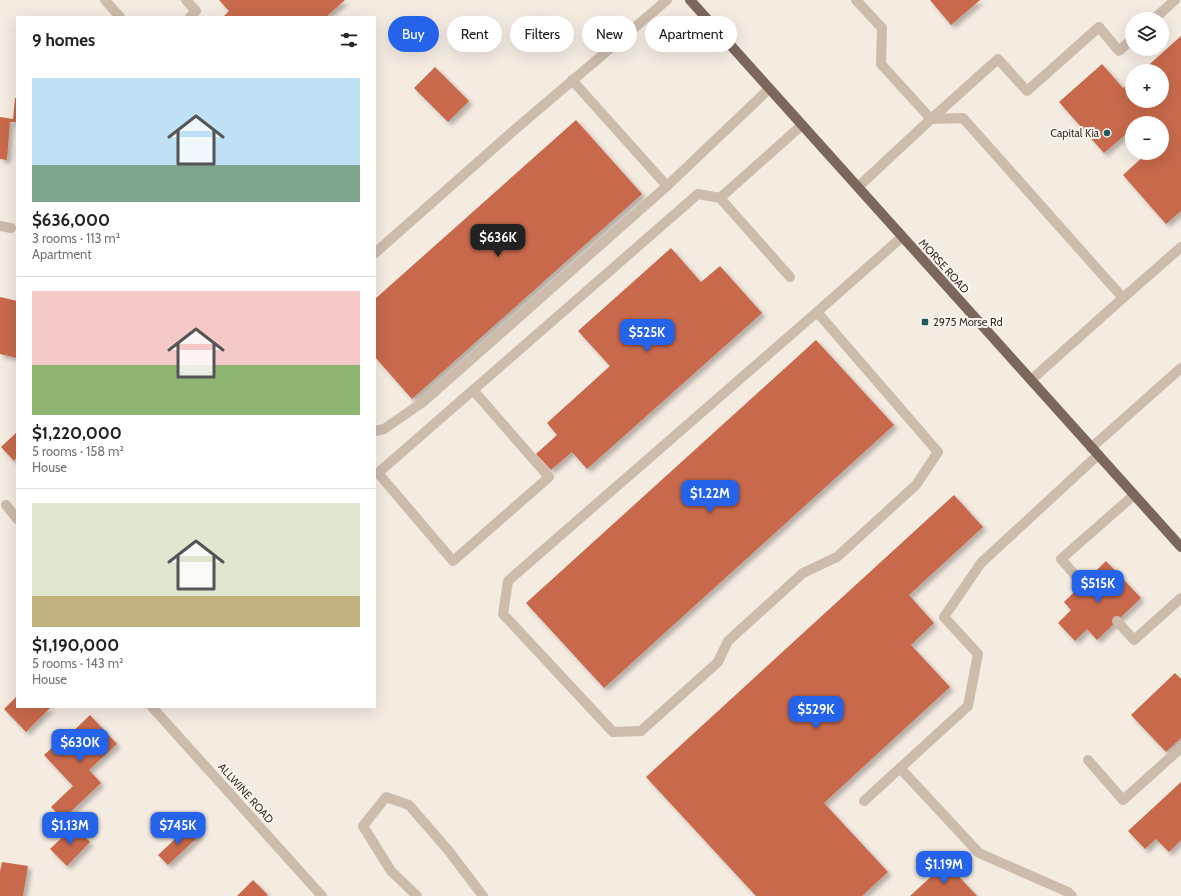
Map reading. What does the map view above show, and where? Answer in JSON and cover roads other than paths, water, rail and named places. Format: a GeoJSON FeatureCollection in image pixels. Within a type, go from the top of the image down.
{"type":"FeatureCollection","features":[{"type":"Feature","properties":{"kind":"main road","name":"MORSE ROAD"},"geometry":{"type":"LineString","coordinates":[[690,0],[1181,547]]}},
{"type":"Feature","properties":{"kind":"street"},"geometry":{"type":"LineString","coordinates":[[105,0],[119,16]]}},
{"type":"Feature","properties":{"kind":"street"},"geometry":{"type":"LineString","coordinates":[[186,0],[196,11],[191,16]]}},
{"type":"Feature","properties":{"kind":"street"},"geometry":{"type":"LineString","coordinates":[[376,252],[572,80],[667,0]]}},
{"type":"Feature","properties":{"kind":"street"},"geometry":{"type":"LineString","coordinates":[[1162,12],[1175,0]]}},
{"type":"Feature","properties":{"kind":"street"},"geometry":{"type":"LineString","coordinates":[[859,1],[882,28],[881,64],[930,119]]}},
{"type":"Feature","properties":{"kind":"street"},"geometry":{"type":"LineString","coordinates":[[858,187],[930,119],[998,59],[1027,91],[1099,27],[1119,51],[1125,45]]}},
{"type":"Feature","properties":{"kind":"street"},"geometry":{"type":"LineString","coordinates":[[572,80],[667,186]]}},
{"type":"Feature","properties":{"kind":"street"},"geometry":{"type":"LineString","coordinates":[[376,432],[384,428],[423,402],[667,186],[769,89]]}},
{"type":"Feature","properties":{"kind":"street"},"geometry":{"type":"LineString","coordinates":[[930,119],[963,118],[1123,298]]}},
{"type":"Feature","properties":{"kind":"street"},"geometry":{"type":"LineString","coordinates":[[720,198],[802,125]]}},
{"type":"Feature","properties":{"kind":"street"},"geometry":{"type":"LineString","coordinates":[[473,390],[549,477],[453,561],[378,473],[473,390],[698,194],[720,198],[790,277]]}},
{"type":"Feature","properties":{"kind":"street"},"geometry":{"type":"LineString","coordinates":[[0,226],[11,228]]}},
{"type":"Feature","properties":{"kind":"street"},"geometry":{"type":"LineString","coordinates":[[817,312],[938,452],[916,485],[837,557],[803,573],[728,641],[718,662],[641,730],[613,732],[503,614],[508,581],[902,237]]}},
{"type":"Feature","properties":{"kind":"street"},"geometry":{"type":"LineString","coordinates":[[1031,380],[1181,247]]}},
{"type":"Feature","properties":{"kind":"street"},"geometry":{"type":"LineString","coordinates":[[864,800],[968,706],[978,654],[944,618],[982,563],[1181,368]]}},
{"type":"Feature","properties":{"kind":"street"},"geometry":{"type":"LineString","coordinates":[[1083,584],[1061,559],[1134,495]]}},
{"type":"Feature","properties":{"kind":"street"},"geometry":{"type":"LineString","coordinates":[[6,505],[16,518]]}},
{"type":"Feature","properties":{"kind":"street"},"geometry":{"type":"LineString","coordinates":[[1117,621],[1134,640],[1181,598]]}},
{"type":"Feature","properties":{"kind":"street","name":"ALLWINE ROAD"},"geometry":{"type":"LineString","coordinates":[[153,708],[322,896]]}},
{"type":"Feature","properties":{"kind":"street"},"geometry":{"type":"LineString","coordinates":[[1088,760],[1123,800],[1181,748]]}},
{"type":"Feature","properties":{"kind":"street"},"geometry":{"type":"LineString","coordinates":[[900,768],[980,853],[1068,892],[1072,896]]}},
{"type":"Feature","properties":{"kind":"street"},"geometry":{"type":"LineString","coordinates":[[418,896],[391,871],[363,826],[386,797],[409,805],[448,850],[483,896]]}},
{"type":"Feature","properties":{"kind":"place","name":"Capital Kia"},"geometry":{"type":"Point","coordinates":[1107,133]}},
{"type":"Feature","properties":{"kind":"place","name":"2975 Morse Rd"},"geometry":{"type":"Point","coordinates":[925,322]}}]}
